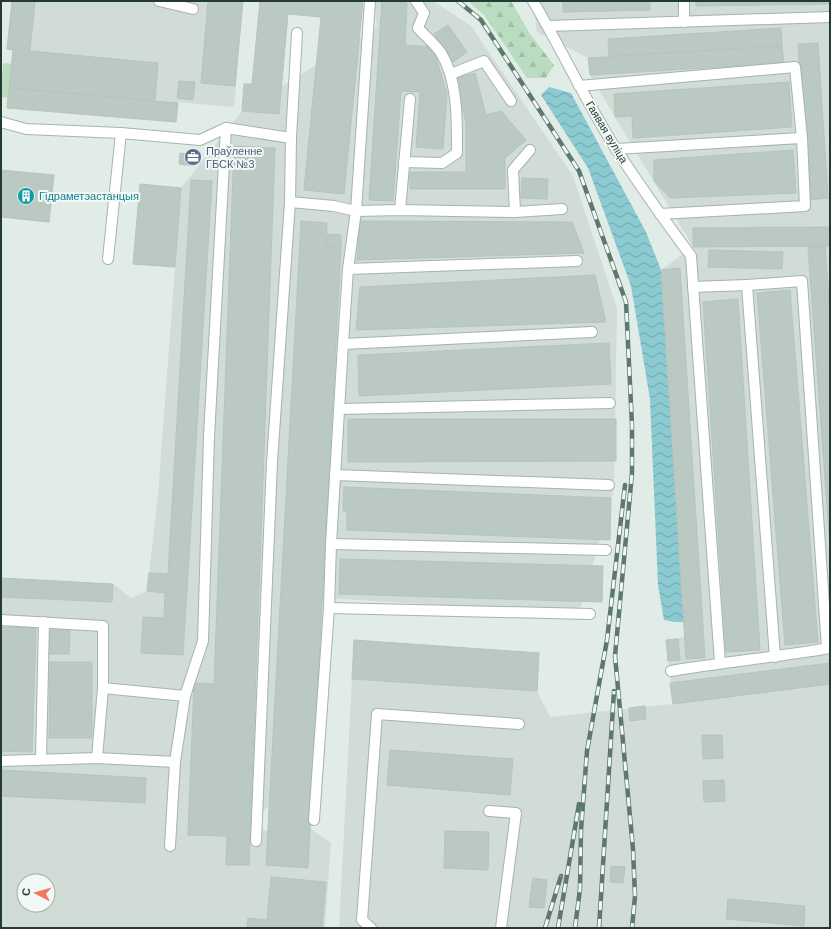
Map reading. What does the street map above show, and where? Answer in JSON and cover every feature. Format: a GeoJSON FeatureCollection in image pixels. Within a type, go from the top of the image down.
{"type":"FeatureCollection","features":[{"type":"Feature","properties":{"kind":"lane"},"geometry":{"type":"LineString","coordinates":[[160,1],[193,8]]}},
{"type":"Feature","properties":{"kind":"lane"},"geometry":{"type":"LineString","coordinates":[[314,820],[330,608],[331,544],[348,269],[356,211],[370,1]]}},
{"type":"Feature","properties":{"kind":"lane"},"geometry":{"type":"LineString","coordinates":[[404,162],[442,163],[457,153],[457,118],[451,74],[440,52],[418,28],[424,13],[416,1]]}},
{"type":"Feature","properties":{"kind":"lane","name":"Гаявая вуліца"},"geometry":{"type":"LineString","coordinates":[[533,1],[548,26],[579,86],[616,149],[660,214],[691,256],[693,287]]}},
{"type":"Feature","properties":{"kind":"lane"},"geometry":{"type":"LineString","coordinates":[[684,1],[684,22]]}},
{"type":"Feature","properties":{"kind":"lane"},"geometry":{"type":"LineString","coordinates":[[548,26],[830,17]]}},
{"type":"Feature","properties":{"kind":"lane"},"geometry":{"type":"LineString","coordinates":[[256,841],[272,462],[290,202],[291,138],[298,33]]}},
{"type":"Feature","properties":{"kind":"lane"},"geometry":{"type":"LineString","coordinates":[[451,74],[484,61],[511,101]]}},
{"type":"Feature","properties":{"kind":"lane"},"geometry":{"type":"LineString","coordinates":[[579,86],[795,68],[802,138],[805,206],[660,214]]}},
{"type":"Feature","properties":{"kind":"lane"},"geometry":{"type":"LineString","coordinates":[[400,210],[410,99]]}},
{"type":"Feature","properties":{"kind":"lane"},"geometry":{"type":"LineString","coordinates":[[1,122],[26,129],[121,133],[200,140],[226,128],[291,138]]}},
{"type":"Feature","properties":{"kind":"lane"},"geometry":{"type":"LineString","coordinates":[[170,846],[175,762],[185,696],[203,641],[209,436],[226,128]]}},
{"type":"Feature","properties":{"kind":"lane"},"geometry":{"type":"LineString","coordinates":[[108,259],[121,133]]}},
{"type":"Feature","properties":{"kind":"lane"},"geometry":{"type":"LineString","coordinates":[[616,149],[802,138]]}},
{"type":"Feature","properties":{"kind":"lane"},"geometry":{"type":"LineString","coordinates":[[515,212],[513,170],[530,150]]}},
{"type":"Feature","properties":{"kind":"lane"},"geometry":{"type":"LineString","coordinates":[[290,202],[334,206],[356,211],[400,210],[515,212],[562,209]]}},
{"type":"Feature","properties":{"kind":"lane"},"geometry":{"type":"LineString","coordinates":[[348,269],[577,261]]}},
{"type":"Feature","properties":{"kind":"lane"},"geometry":{"type":"LineString","coordinates":[[671,670],[775,657],[828,648],[802,281],[693,287],[720,663]]}},
{"type":"Feature","properties":{"kind":"lane"},"geometry":{"type":"LineString","coordinates":[[747,285],[775,657]]}},
{"type":"Feature","properties":{"kind":"lane"},"geometry":{"type":"LineString","coordinates":[[343,344],[592,332]]}},
{"type":"Feature","properties":{"kind":"lane"},"geometry":{"type":"LineString","coordinates":[[339,409],[610,403]]}},
{"type":"Feature","properties":{"kind":"lane"},"geometry":{"type":"LineString","coordinates":[[335,475],[609,485]]}},
{"type":"Feature","properties":{"kind":"lane"},"geometry":{"type":"LineString","coordinates":[[331,544],[606,550]]}},
{"type":"Feature","properties":{"kind":"lane"},"geometry":{"type":"LineString","coordinates":[[330,608],[590,614]]}},
{"type":"Feature","properties":{"kind":"lane"},"geometry":{"type":"LineString","coordinates":[[1,620],[103,626],[103,688],[97,758]]}},
{"type":"Feature","properties":{"kind":"lane"},"geometry":{"type":"LineString","coordinates":[[41,759],[44,622]]}},
{"type":"Feature","properties":{"kind":"lane"},"geometry":{"type":"LineString","coordinates":[[103,688],[185,696]]}},
{"type":"Feature","properties":{"kind":"lane"},"geometry":{"type":"LineString","coordinates":[[371,928],[362,920],[377,714],[519,724]]}},
{"type":"Feature","properties":{"kind":"lane"},"geometry":{"type":"LineString","coordinates":[[1,761],[97,758],[175,762]]}},
{"type":"Feature","properties":{"kind":"lane"},"geometry":{"type":"LineString","coordinates":[[489,811],[516,813],[501,928]]}},
{"type":"Feature","properties":{"kind":"shaded area"},"geometry":{"type":"Polygon","coordinates":[[[12,1],[243,1],[234,107],[9,88],[13,50],[7,49],[12,1]]]}},
{"type":"Feature","properties":{"kind":"shaded area"},"geometry":{"type":"Polygon","coordinates":[[[374,1],[433,1],[471,26],[573,176],[617,309],[614,490],[579,613],[322,598],[319,777],[227,832],[311,829],[331,843],[325,928],[1,928],[1,578],[113,584],[131,598],[147,591],[158,495],[181,188],[242,111],[377,27],[374,1]]]}},
{"type":"Feature","properties":{"kind":"shaded area"},"geometry":{"type":"Polygon","coordinates":[[[533,1],[830,1],[830,928],[339,928],[354,640],[539,653],[537,691],[550,717],[673,704],[666,640],[685,637],[661,270],[693,247],[590,75],[588,58],[537,32],[533,1]]]}},
{"type":"Feature","properties":{"kind":"green space"},"geometry":{"type":"Polygon","coordinates":[[[468,1],[511,1],[530,34],[554,65],[546,78],[527,78],[484,15],[468,1]]]}},
{"type":"Feature","properties":{"kind":"green space"},"geometry":{"type":"Polygon","coordinates":[[[3,63],[54,67],[51,102],[1,97],[3,63]]]}},
{"type":"Feature","properties":{"kind":"water"},"geometry":{"type":"Polygon","coordinates":[[[549,87],[571,93],[646,232],[661,270],[684,622],[664,620],[658,585],[650,399],[631,286],[588,168],[541,95],[549,87]]]}},
{"type":"Feature","properties":{"kind":"building"},"geometry":{"type":"Polygon","coordinates":[[[12,1],[35,1],[30,51],[158,63],[155,101],[9,88],[13,50],[7,49],[12,1]]]}},
{"type":"Feature","properties":{"kind":"building"},"geometry":{"type":"Polygon","coordinates":[[[208,1],[243,1],[235,86],[201,83],[208,1]]]}},
{"type":"Feature","properties":{"kind":"building"},"geometry":{"type":"Polygon","coordinates":[[[260,1],[363,1],[344,194],[304,190],[321,17],[288,14],[279,114],[242,111],[244,84],[252,84],[260,1]]]}},
{"type":"Feature","properties":{"kind":"building"},"geometry":{"type":"Polygon","coordinates":[[[382,1],[407,3],[405,45],[433,47],[447,94],[443,149],[416,147],[420,92],[401,91],[393,201],[369,200],[382,1]]]}},
{"type":"Feature","properties":{"kind":"building"},"geometry":{"type":"Polygon","coordinates":[[[563,1],[650,1],[650,10],[563,12],[563,1]]]}},
{"type":"Feature","properties":{"kind":"building"},"geometry":{"type":"Polygon","coordinates":[[[696,1],[830,1],[830,4],[696,6],[696,1]]]}},
{"type":"Feature","properties":{"kind":"building"},"geometry":{"type":"Polygon","coordinates":[[[448,25],[467,52],[453,62],[434,34],[448,25]]]}},
{"type":"Feature","properties":{"kind":"building"},"geometry":{"type":"Polygon","coordinates":[[[781,28],[782,46],[609,56],[608,39],[781,28]]]}},
{"type":"Feature","properties":{"kind":"building"},"geometry":{"type":"Polygon","coordinates":[[[818,43],[828,198],[809,200],[798,44],[818,43]]]}},
{"type":"Feature","properties":{"kind":"building"},"geometry":{"type":"Polygon","coordinates":[[[782,46],[784,63],[590,75],[588,58],[782,46]]]}},
{"type":"Feature","properties":{"kind":"building"},"geometry":{"type":"Polygon","coordinates":[[[475,73],[486,115],[501,111],[526,140],[505,158],[505,189],[410,189],[410,172],[466,172],[466,122],[455,78],[475,73]]]}},
{"type":"Feature","properties":{"kind":"building"},"geometry":{"type":"Polygon","coordinates":[[[179,81],[195,82],[193,100],[177,98],[179,81]]]}},
{"type":"Feature","properties":{"kind":"building"},"geometry":{"type":"Polygon","coordinates":[[[789,82],[792,127],[633,138],[632,116],[615,117],[614,94],[789,82]]]}},
{"type":"Feature","properties":{"kind":"building"},"geometry":{"type":"Polygon","coordinates":[[[9,88],[178,103],[176,122],[7,108],[9,88]]]}},
{"type":"Feature","properties":{"kind":"building"},"geometry":{"type":"Polygon","coordinates":[[[234,146],[275,148],[249,865],[226,865],[227,836],[188,835],[194,683],[214,684],[234,146]]]}},
{"type":"Feature","properties":{"kind":"building"},"geometry":{"type":"Polygon","coordinates":[[[793,150],[796,193],[670,198],[654,181],[654,160],[793,150]]]}},
{"type":"Feature","properties":{"kind":"building"},"geometry":{"type":"Polygon","coordinates":[[[180,153],[196,155],[194,166],[179,164],[180,153]]]}},
{"type":"Feature","properties":{"kind":"building","name":"Гідраметэастанцыя"},"geometry":{"type":"Polygon","coordinates":[[[1,170],[54,175],[49,222],[1,217],[1,170]]]}},
{"type":"Feature","properties":{"kind":"building"},"geometry":{"type":"Polygon","coordinates":[[[522,178],[548,179],[547,199],[521,198],[522,178]]]}},
{"type":"Feature","properties":{"kind":"building"},"geometry":{"type":"Polygon","coordinates":[[[191,180],[212,181],[183,655],[141,653],[143,617],[164,618],[165,593],[147,591],[149,573],[168,574],[191,180]]]}},
{"type":"Feature","properties":{"kind":"building"},"geometry":{"type":"Polygon","coordinates":[[[140,184],[181,188],[175,267],[133,264],[140,184]]]}},
{"type":"Feature","properties":{"kind":"building"},"geometry":{"type":"Polygon","coordinates":[[[301,221],[327,223],[326,246],[341,247],[308,868],[266,865],[301,221]]]}},
{"type":"Feature","properties":{"kind":"building"},"geometry":{"type":"Polygon","coordinates":[[[360,221],[572,222],[584,253],[357,260],[360,221]]]}},
{"type":"Feature","properties":{"kind":"building"},"geometry":{"type":"Polygon","coordinates":[[[830,227],[830,246],[693,247],[693,228],[830,227]]]}},
{"type":"Feature","properties":{"kind":"building"},"geometry":{"type":"Polygon","coordinates":[[[327,234],[341,235],[341,247],[326,246],[327,234]]]}},
{"type":"Feature","properties":{"kind":"building"},"geometry":{"type":"Polygon","coordinates":[[[825,246],[830,311],[830,548],[808,247],[825,246]]]}},
{"type":"Feature","properties":{"kind":"building"},"geometry":{"type":"Polygon","coordinates":[[[709,250],[783,252],[782,269],[708,267],[709,250]]]}},
{"type":"Feature","properties":{"kind":"building"},"geometry":{"type":"Polygon","coordinates":[[[680,268],[705,658],[686,659],[661,270],[680,268]]]}},
{"type":"Feature","properties":{"kind":"building"},"geometry":{"type":"Polygon","coordinates":[[[595,275],[606,322],[356,330],[360,287],[595,275]]]}},
{"type":"Feature","properties":{"kind":"building"},"geometry":{"type":"Polygon","coordinates":[[[790,290],[818,642],[785,645],[757,293],[790,290]]]}},
{"type":"Feature","properties":{"kind":"building"},"geometry":{"type":"Polygon","coordinates":[[[738,299],[760,650],[726,652],[703,302],[738,299]]]}},
{"type":"Feature","properties":{"kind":"building"},"geometry":{"type":"Polygon","coordinates":[[[609,343],[611,384],[359,396],[358,355],[609,343]]]}},
{"type":"Feature","properties":{"kind":"building"},"geometry":{"type":"Polygon","coordinates":[[[348,419],[616,419],[616,461],[348,462],[348,419]]]}},
{"type":"Feature","properties":{"kind":"building"},"geometry":{"type":"Polygon","coordinates":[[[344,487],[611,498],[610,540],[347,530],[347,511],[343,511],[344,487]]]}},
{"type":"Feature","properties":{"kind":"building"},"geometry":{"type":"Polygon","coordinates":[[[340,559],[603,566],[602,602],[339,594],[340,559]]]}},
{"type":"Feature","properties":{"kind":"building"},"geometry":{"type":"Polygon","coordinates":[[[1,578],[113,584],[112,602],[1,597],[1,578]]]}},
{"type":"Feature","properties":{"kind":"building"},"geometry":{"type":"Polygon","coordinates":[[[1,627],[36,628],[32,752],[1,751],[1,627]]]}},
{"type":"Feature","properties":{"kind":"building"},"geometry":{"type":"Polygon","coordinates":[[[48,630],[70,630],[69,654],[48,654],[48,630]]]}},
{"type":"Feature","properties":{"kind":"building"},"geometry":{"type":"Polygon","coordinates":[[[678,639],[680,660],[668,661],[666,640],[678,639]]]}},
{"type":"Feature","properties":{"kind":"building"},"geometry":{"type":"Polygon","coordinates":[[[354,640],[539,653],[537,691],[352,679],[354,640]]]}},
{"type":"Feature","properties":{"kind":"building"},"geometry":{"type":"Polygon","coordinates":[[[50,662],[92,662],[92,738],[49,738],[50,662]]]}},
{"type":"Feature","properties":{"kind":"building"},"geometry":{"type":"Polygon","coordinates":[[[830,663],[830,684],[673,704],[670,683],[830,663]]]}},
{"type":"Feature","properties":{"kind":"building"},"geometry":{"type":"Polygon","coordinates":[[[645,706],[646,719],[630,721],[629,708],[645,706]]]}},
{"type":"Feature","properties":{"kind":"building"},"geometry":{"type":"Polygon","coordinates":[[[702,735],[722,735],[723,758],[703,759],[702,735]]]}},
{"type":"Feature","properties":{"kind":"building"},"geometry":{"type":"Polygon","coordinates":[[[390,750],[513,759],[510,795],[387,785],[390,750]]]}},
{"type":"Feature","properties":{"kind":"building"},"geometry":{"type":"Polygon","coordinates":[[[1,770],[146,778],[145,803],[1,796],[1,770]]]}},
{"type":"Feature","properties":{"kind":"building"},"geometry":{"type":"Polygon","coordinates":[[[724,780],[725,801],[704,802],[703,781],[724,780]]]}},
{"type":"Feature","properties":{"kind":"building"},"geometry":{"type":"Polygon","coordinates":[[[445,831],[489,832],[488,870],[444,868],[445,831]]]}},
{"type":"Feature","properties":{"kind":"building"},"geometry":{"type":"Polygon","coordinates":[[[611,866],[625,867],[623,883],[610,882],[611,866]]]}},
{"type":"Feature","properties":{"kind":"building"},"geometry":{"type":"Polygon","coordinates":[[[271,877],[326,882],[322,928],[247,928],[248,918],[267,920],[271,877]]]}},
{"type":"Feature","properties":{"kind":"building"},"geometry":{"type":"Polygon","coordinates":[[[533,878],[547,880],[544,908],[529,907],[533,878]]]}},
{"type":"Feature","properties":{"kind":"building"},"geometry":{"type":"Polygon","coordinates":[[[728,899],[805,906],[804,926],[726,919],[728,899]]]}},
{"type":"Feature","properties":{"kind":"railway"},"geometry":{"type":"LineString","coordinates":[[458,1],[481,20],[579,171],[626,302],[632,425],[632,473],[615,656],[633,849],[635,896],[632,928]]}},
{"type":"Feature","properties":{"kind":"railway"},"geometry":{"type":"LineString","coordinates":[[575,928],[580,889],[581,830],[587,751],[607,640],[625,485]]}},
{"type":"Feature","properties":{"kind":"railway"},"geometry":{"type":"LineString","coordinates":[[599,928],[614,691]]}},
{"type":"Feature","properties":{"kind":"railway"},"geometry":{"type":"LineString","coordinates":[[558,928],[579,804]]}},
{"type":"Feature","properties":{"kind":"railway"},"geometry":{"type":"LineString","coordinates":[[545,928],[561,876]]}},
{"type":"Feature","properties":{"kind":"place","name":"Праўленне ГБСК №3"},"geometry":{"type":"Point","coordinates":[193,157]}},
{"type":"Feature","properties":{"kind":"place","name":"Гідраметэастанцыя"},"geometry":{"type":"Point","coordinates":[26,196]}}]}
